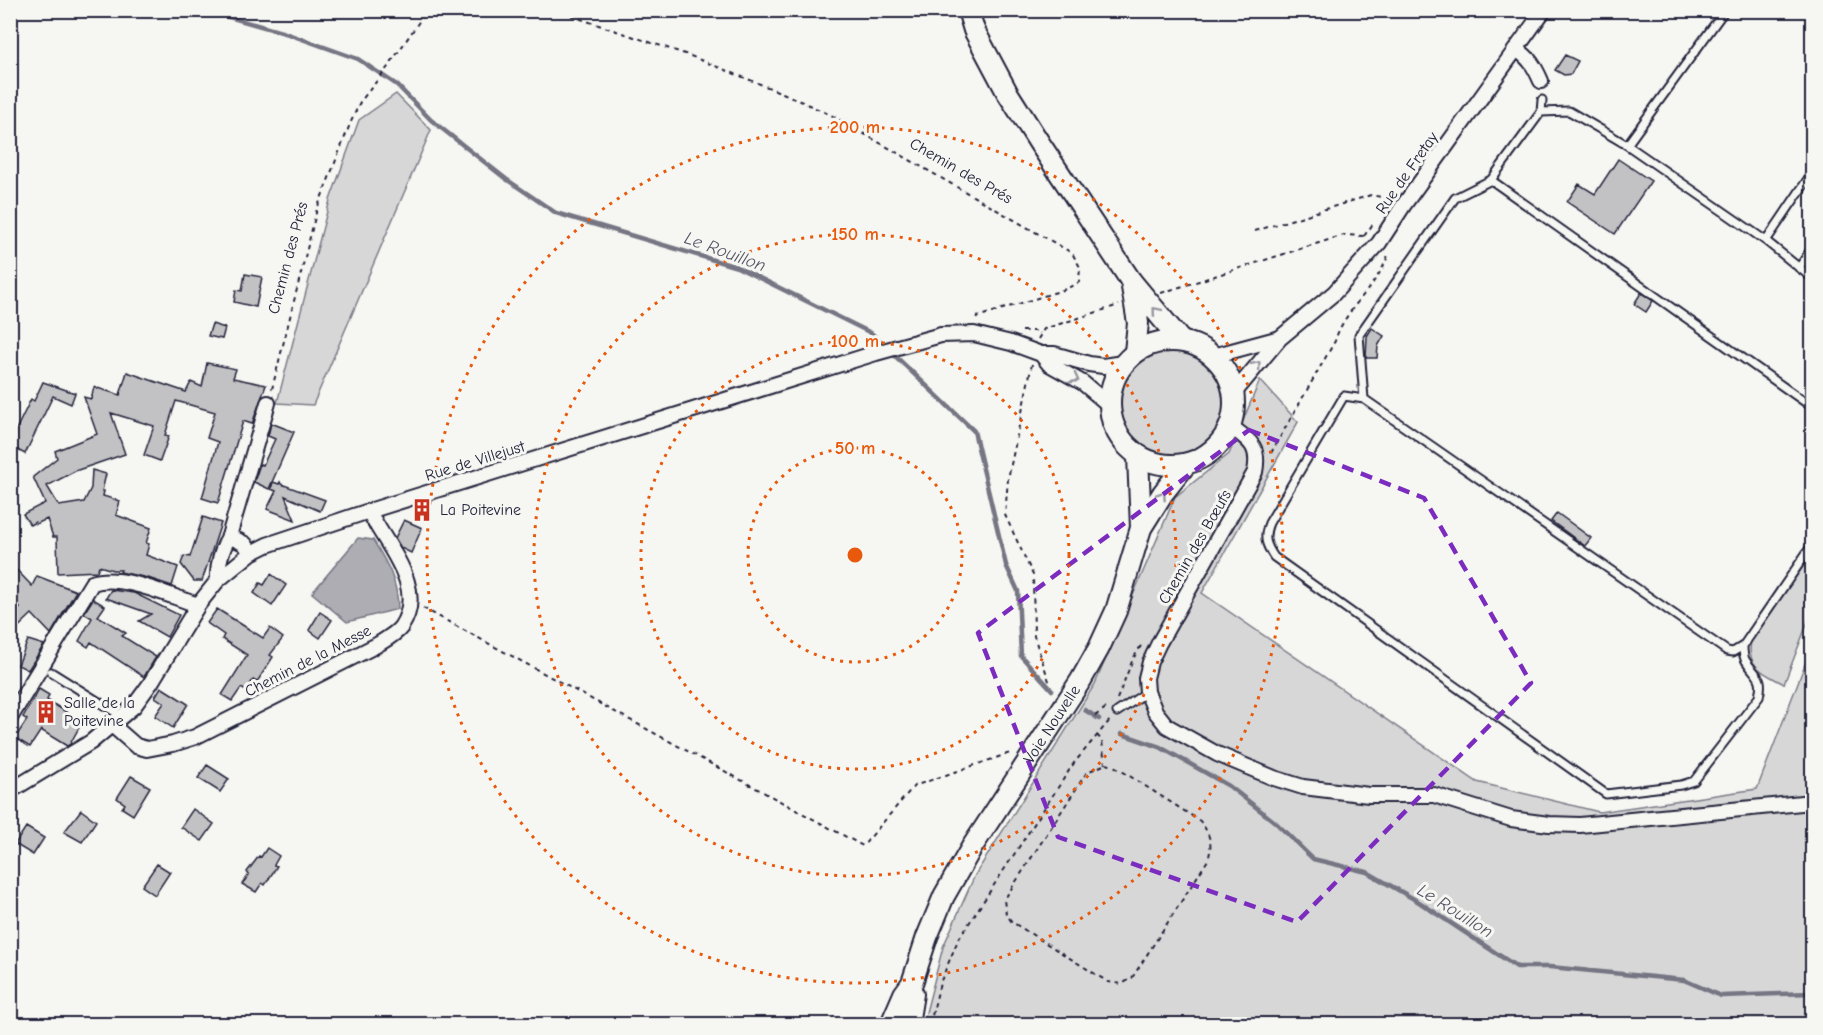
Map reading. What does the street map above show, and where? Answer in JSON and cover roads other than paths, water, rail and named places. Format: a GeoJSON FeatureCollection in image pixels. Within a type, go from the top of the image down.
{"type":"FeatureCollection","features":[{"type":"Feature","properties":{"kind":"main road"},"geometry":{"type":"LineString","coordinates":[[968,10],[974,30],[1007,92],[1131,281],[1181,341]]}},
{"type":"Feature","properties":{"kind":"main road"},"geometry":{"type":"LineString","coordinates":[[1129,358],[1138,323],[1131,281]]}},
{"type":"Feature","properties":{"kind":"main road"},"geometry":{"type":"LineString","coordinates":[[1165,340],[1181,341],[1198,346],[1214,356],[1227,372],[1234,393],[1234,409],[1230,426],[1223,440],[1213,451],[1186,464],[1153,463],[1138,456],[1123,442],[1113,425],[1109,405],[1110,390],[1115,376],[1129,358],[1149,344],[1165,340]]}},
{"type":"Feature","properties":{"kind":"main road"},"geometry":{"type":"LineString","coordinates":[[1138,456],[1142,528]]}},
{"type":"Feature","properties":{"kind":"main road","name":"Voie Nouvelle"},"geometry":{"type":"LineString","coordinates":[[891,1024],[904,994],[912,983],[927,937],[944,896],[972,847],[1042,742],[1099,648],[1116,611],[1142,528],[1163,493],[1186,464]]}},
{"type":"Feature","properties":{"kind":"main road","name":"Voie Nouvelle"},"geometry":{"type":"LineString","coordinates":[[908,1024],[913,996],[912,983]]}},
{"type":"Feature","properties":{"kind":"street","name":"Rue de Fretay"},"geometry":{"type":"LineString","coordinates":[[1234,393],[1280,338],[1334,293],[1379,243],[1544,10]]}},
{"type":"Feature","properties":{"kind":"street"},"geometry":{"type":"LineString","coordinates":[[1516,49],[1526,55],[1535,66],[1541,81]]}},
{"type":"Feature","properties":{"kind":"street","name":"Rue de Villejust"},"geometry":{"type":"LineString","coordinates":[[10,791],[92,742],[134,706],[198,605],[218,580],[251,553],[267,545],[876,353],[941,335],[974,334],[1011,343],[1036,360],[1049,364],[1083,383],[1109,405]]}},
{"type":"Feature","properties":{"kind":"street","name":"Rue de Fretay"},"geometry":{"type":"LineString","coordinates":[[1214,356],[1280,338]]}},
{"type":"Feature","properties":{"kind":"street","name":"Rue de Villejust"},"geometry":{"type":"LineString","coordinates":[[1036,360],[1054,354],[1103,366],[1129,358]]}},
{"type":"Feature","properties":{"kind":"street"},"geometry":{"type":"LineString","coordinates":[[218,580],[217,568],[222,550],[229,536],[268,403]]}},
{"type":"Feature","properties":{"kind":"street","name":"Chemin des Bœufs"},"geometry":{"type":"LineString","coordinates":[[1147,692],[1146,678],[1150,662],[1159,643],[1255,472],[1257,460],[1255,449],[1230,426]]}},
{"type":"Feature","properties":{"kind":"street","name":"Chemin de la Messe"},"geometry":{"type":"LineString","coordinates":[[117,721],[136,746],[147,749],[195,737],[375,646],[401,628],[410,601],[405,576],[369,511]]}},
{"type":"Feature","properties":{"kind":"street"},"geometry":{"type":"LineString","coordinates":[[229,536],[245,544],[251,553]]}},
{"type":"Feature","properties":{"kind":"street"},"geometry":{"type":"LineString","coordinates":[[10,718],[92,583],[103,579],[118,579],[198,605]]}},
{"type":"Feature","properties":{"kind":"street"},"geometry":{"type":"LineString","coordinates":[[1147,692],[1155,711],[1167,726],[1177,733],[1217,754],[1303,787],[1369,795],[1434,795],[1511,819],[1580,825],[1812,802]]}},
{"type":"Feature","properties":{"kind":"lane"},"geometry":{"type":"LineString","coordinates":[[1628,145],[1725,10]]}},
{"type":"Feature","properties":{"kind":"lane"},"geometry":{"type":"LineString","coordinates":[[1364,399],[1359,335],[1455,198],[1491,180],[1541,112],[1542,100]]}},
{"type":"Feature","properties":{"kind":"lane"},"geometry":{"type":"LineString","coordinates":[[1541,112],[1569,111],[1628,145],[1766,241],[1812,278]]}},
{"type":"Feature","properties":{"kind":"lane"},"geometry":{"type":"LineString","coordinates":[[1766,241],[1812,173]]}},
{"type":"Feature","properties":{"kind":"lane"},"geometry":{"type":"LineString","coordinates":[[1491,180],[1812,407]]}},
{"type":"Feature","properties":{"kind":"lane"},"geometry":{"type":"LineString","coordinates":[[1798,268],[1812,248]]}},
{"type":"Feature","properties":{"kind":"lane"},"geometry":{"type":"LineString","coordinates":[[1743,646],[1745,660],[1760,677],[1759,697],[1701,774],[1694,781],[1681,785],[1606,794],[1274,557],[1266,545],[1265,534],[1344,396],[1364,399],[1727,651],[1733,652],[1743,646],[1812,545]]}},
{"type":"Feature","properties":{"kind":"lane"},"geometry":{"type":"LineString","coordinates":[[51,672],[117,721]]}},
{"type":"Feature","properties":{"kind":"lane"},"geometry":{"type":"LineString","coordinates":[[1116,709],[1147,692]]}},
{"type":"Feature","properties":{"kind":"waterway","name":"Le Rouillon"},"geometry":{"type":"LineString","coordinates":[[204,10],[285,33],[358,59],[397,85],[431,120],[506,179],[556,213],[737,267],[871,333],[974,431],[1006,565],[1018,591],[1021,656],[1052,690]]}},
{"type":"Feature","properties":{"kind":"waterway","name":"Le Rouillon"},"geometry":{"type":"LineString","coordinates":[[1085,710],[1099,719]]}},
{"type":"Feature","properties":{"kind":"waterway","name":"Le Rouillon"},"geometry":{"type":"LineString","coordinates":[[1122,734],[1160,747],[1229,786],[1275,822],[1313,859],[1367,872],[1419,902],[1517,967],[1550,967],[1684,980],[1721,996],[1812,993]]}},
{"type":"Feature","properties":{"kind":"place","name":"La Poitevine"},"geometry":{"type":"Point","coordinates":[422,510]}},
{"type":"Feature","properties":{"kind":"place","name":"Salle de la Poitevine"},"geometry":{"type":"Point","coordinates":[46,712]}}]}
